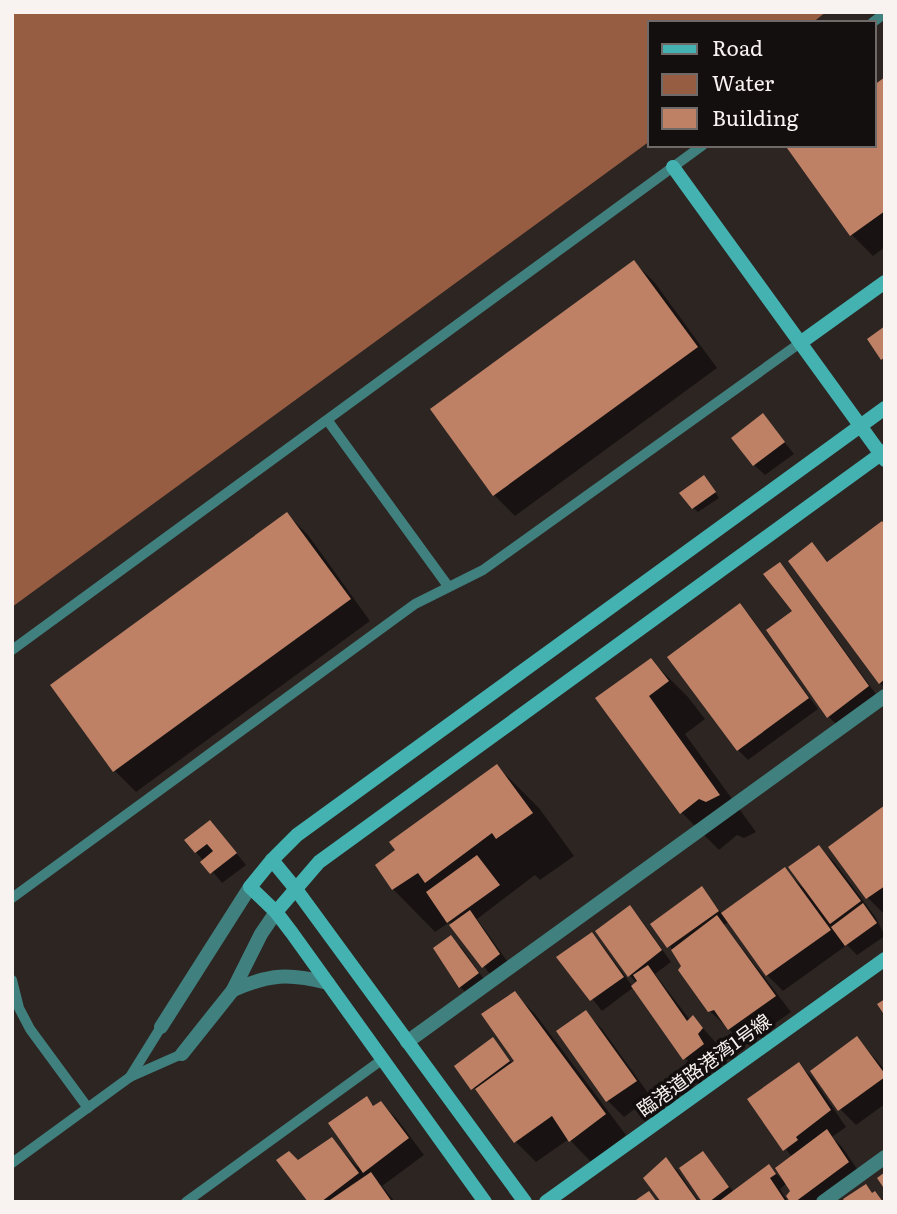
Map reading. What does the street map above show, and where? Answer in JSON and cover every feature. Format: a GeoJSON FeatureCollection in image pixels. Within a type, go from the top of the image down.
{"type":"FeatureCollection","features":[{"type":"Feature","properties":{"kind":"street"},"geometry":{"type":"LineString","coordinates":[[182,1054],[233,990],[261,934],[276,912],[319,862],[883,455],[673,167]]}},
{"type":"Feature","properties":{"kind":"street"},"geometry":{"type":"LineString","coordinates":[[800,343],[885,282]]}},
{"type":"Feature","properties":{"kind":"street"},"geometry":{"type":"LineString","coordinates":[[161,1027],[250,887],[297,835],[885,408]]}},
{"type":"Feature","properties":{"kind":"street"},"geometry":{"type":"LineString","coordinates":[[407,1042],[885,696]]}},
{"type":"Feature","properties":{"kind":"street"},"geometry":{"type":"LineString","coordinates":[[272,860],[525,1202]]}},
{"type":"Feature","properties":{"kind":"street"},"geometry":{"type":"LineString","coordinates":[[250,887],[276,912],[485,1202]]}},
{"type":"Feature","properties":{"kind":"street","name":"臨港道路港湾1号線"},"geometry":{"type":"LineString","coordinates":[[546,1202],[885,959]]}},
{"type":"Feature","properties":{"kind":"street"},"geometry":{"type":"LineString","coordinates":[[233,990],[254,981],[275,977],[299,976],[328,983]]}},
{"type":"Feature","properties":{"kind":"street"},"geometry":{"type":"LineString","coordinates":[[823,1202],[885,1157]]}},
{"type":"Feature","properties":{"kind":"lane"},"geometry":{"type":"LineString","coordinates":[[12,650],[700,147]]}},
{"type":"Feature","properties":{"kind":"lane"},"geometry":{"type":"LineString","coordinates":[[12,898],[415,604],[483,570],[800,343]]}},
{"type":"Feature","properties":{"kind":"lane"},"geometry":{"type":"LineString","coordinates":[[328,421],[448,586]]}},
{"type":"Feature","properties":{"kind":"lane"},"geometry":{"type":"LineString","coordinates":[[12,980],[19,1008],[30,1028],[88,1108]]}},
{"type":"Feature","properties":{"kind":"lane"},"geometry":{"type":"LineString","coordinates":[[130,1077],[161,1027]]}},
{"type":"Feature","properties":{"kind":"lane"},"geometry":{"type":"LineString","coordinates":[[12,1163],[130,1077],[182,1054]]}},
{"type":"Feature","properties":{"kind":"lane"},"geometry":{"type":"LineString","coordinates":[[186,1202],[383,1059]]}},
{"type":"Feature","properties":{"kind":"water"},"geometry":{"type":"Polygon","coordinates":[[[12,12],[826,12],[815,21],[648,21],[648,142],[12,607],[12,12]]]}},
{"type":"Feature","properties":{"kind":"building"},"geometry":{"type":"Polygon","coordinates":[[[885,77],[885,211],[850,236],[787,148],[876,147],[876,84],[885,77]]]}},
{"type":"Feature","properties":{"kind":"building"},"geometry":{"type":"Polygon","coordinates":[[[634,260],[698,347],[493,496],[430,409],[634,260]]]}},
{"type":"Feature","properties":{"kind":"building"},"geometry":{"type":"Polygon","coordinates":[[[885,326],[885,357],[881,360],[867,339],[885,326]]]}},
{"type":"Feature","properties":{"kind":"building"},"geometry":{"type":"Polygon","coordinates":[[[763,413],[785,442],[753,466],[731,438],[763,413]]]}},
{"type":"Feature","properties":{"kind":"building"},"geometry":{"type":"Polygon","coordinates":[[[704,475],[716,492],[692,509],[679,493],[704,475]]]}},
{"type":"Feature","properties":{"kind":"building"},"geometry":{"type":"Polygon","coordinates":[[[287,512],[351,599],[113,772],[50,685],[287,512]]]}},
{"type":"Feature","properties":{"kind":"building"},"geometry":{"type":"Polygon","coordinates":[[[882,521],[885,525],[885,679],[879,684],[788,561],[812,542],[827,562],[882,521]]]}},
{"type":"Feature","properties":{"kind":"building"},"geometry":{"type":"Polygon","coordinates":[[[780,562],[869,686],[827,718],[766,630],[792,611],[763,574],[780,562]]]}},
{"type":"Feature","properties":{"kind":"building"},"geometry":{"type":"Polygon","coordinates":[[[740,603],[809,698],[737,751],[667,657],[740,603]]]}},
{"type":"Feature","properties":{"kind":"building"},"geometry":{"type":"Polygon","coordinates":[[[651,658],[669,681],[649,696],[720,795],[706,802],[699,799],[680,814],[595,698],[651,658]]]}},
{"type":"Feature","properties":{"kind":"building"},"geometry":{"type":"Polygon","coordinates":[[[497,764],[533,813],[496,839],[492,833],[425,883],[418,873],[392,890],[375,865],[395,850],[389,842],[497,764]]]}},
{"type":"Feature","properties":{"kind":"building"},"geometry":{"type":"Polygon","coordinates":[[[885,805],[885,886],[866,899],[828,847],[885,805]]]}},
{"type":"Feature","properties":{"kind":"building"},"geometry":{"type":"Polygon","coordinates":[[[210,820],[237,853],[210,874],[200,862],[213,851],[207,844],[195,853],[184,840],[210,820]]]}},
{"type":"Feature","properties":{"kind":"building"},"geometry":{"type":"Polygon","coordinates":[[[819,845],[861,901],[830,924],[788,867],[819,845]]]}},
{"type":"Feature","properties":{"kind":"building"},"geometry":{"type":"Polygon","coordinates":[[[477,855],[500,885],[447,923],[426,892],[477,855]]]}},
{"type":"Feature","properties":{"kind":"building"},"geometry":{"type":"Polygon","coordinates":[[[785,867],[831,930],[766,976],[721,913],[785,867]]]}},
{"type":"Feature","properties":{"kind":"building"},"geometry":{"type":"Polygon","coordinates":[[[702,886],[719,911],[667,948],[650,924],[702,886]]]}},
{"type":"Feature","properties":{"kind":"building"},"geometry":{"type":"Polygon","coordinates":[[[863,903],[877,923],[845,946],[831,927],[863,903]]]}},
{"type":"Feature","properties":{"kind":"building"},"geometry":{"type":"Polygon","coordinates":[[[630,905],[662,950],[628,977],[595,931],[630,905]]]}},
{"type":"Feature","properties":{"kind":"building"},"geometry":{"type":"Polygon","coordinates":[[[470,910],[500,954],[482,968],[449,925],[470,910]]]}},
{"type":"Feature","properties":{"kind":"building"},"geometry":{"type":"Polygon","coordinates":[[[717,915],[776,996],[728,1030],[714,1010],[708,1012],[678,970],[681,966],[671,950],[717,915]]]}},
{"type":"Feature","properties":{"kind":"building"},"geometry":{"type":"Polygon","coordinates":[[[592,932],[624,977],[590,1001],[556,957],[592,932]]]}},
{"type":"Feature","properties":{"kind":"building"},"geometry":{"type":"Polygon","coordinates":[[[451,935],[479,973],[459,988],[433,948],[451,935]]]}},
{"type":"Feature","properties":{"kind":"building"},"geometry":{"type":"Polygon","coordinates":[[[648,965],[687,1021],[693,1015],[703,1028],[698,1034],[704,1044],[683,1060],[631,986],[637,981],[633,975],[648,965]]]}},
{"type":"Feature","properties":{"kind":"building"},"geometry":{"type":"Polygon","coordinates":[[[515,991],[606,1114],[569,1142],[552,1116],[514,1143],[475,1089],[514,1061],[481,1014],[515,991]]]}},
{"type":"Feature","properties":{"kind":"building"},"geometry":{"type":"Polygon","coordinates":[[[885,999],[885,1016],[877,1004],[885,999]]]}},
{"type":"Feature","properties":{"kind":"building"},"geometry":{"type":"Polygon","coordinates":[[[586,1010],[637,1081],[606,1102],[556,1031],[586,1010]]]}},
{"type":"Feature","properties":{"kind":"building"},"geometry":{"type":"Polygon","coordinates":[[[857,1036],[885,1077],[838,1111],[810,1071],[857,1036]]]}},
{"type":"Feature","properties":{"kind":"building"},"geometry":{"type":"Polygon","coordinates":[[[493,1037],[510,1061],[471,1090],[454,1066],[493,1037]]]}},
{"type":"Feature","properties":{"kind":"building"},"geometry":{"type":"Polygon","coordinates":[[[799,1062],[831,1110],[796,1137],[798,1140],[783,1151],[747,1099],[799,1062]]]}},
{"type":"Feature","properties":{"kind":"building"},"geometry":{"type":"Polygon","coordinates":[[[367,1096],[373,1106],[381,1101],[409,1138],[363,1173],[328,1123],[367,1096]]]}},
{"type":"Feature","properties":{"kind":"building"},"geometry":{"type":"Polygon","coordinates":[[[827,1129],[849,1162],[795,1202],[790,1202],[786,1196],[790,1191],[775,1168],[827,1129]]]}},
{"type":"Feature","properties":{"kind":"building"},"geometry":{"type":"Polygon","coordinates":[[[332,1137],[359,1173],[321,1202],[308,1202],[276,1160],[289,1151],[298,1160],[332,1137]]]}},
{"type":"Feature","properties":{"kind":"building"},"geometry":{"type":"Polygon","coordinates":[[[703,1151],[729,1187],[709,1202],[702,1202],[679,1168],[703,1151]]]}},
{"type":"Feature","properties":{"kind":"building"},"geometry":{"type":"Polygon","coordinates":[[[666,1157],[698,1202],[661,1202],[643,1178],[666,1157]]]}},
{"type":"Feature","properties":{"kind":"building"},"geometry":{"type":"Polygon","coordinates":[[[769,1164],[776,1174],[770,1178],[786,1202],[718,1202],[769,1164]]]}},
{"type":"Feature","properties":{"kind":"building"},"geometry":{"type":"Polygon","coordinates":[[[371,1172],[392,1202],[327,1202],[371,1172]]]}},
{"type":"Feature","properties":{"kind":"building"},"geometry":{"type":"Polygon","coordinates":[[[885,1172],[885,1190],[877,1178],[885,1172]]]}},
{"type":"Feature","properties":{"kind":"building"},"geometry":{"type":"Polygon","coordinates":[[[866,1184],[883,1202],[845,1202],[843,1199],[866,1184]]]}},
{"type":"Feature","properties":{"kind":"building"},"geometry":{"type":"Polygon","coordinates":[[[649,1191],[657,1202],[633,1202],[649,1191]]]}}]}
